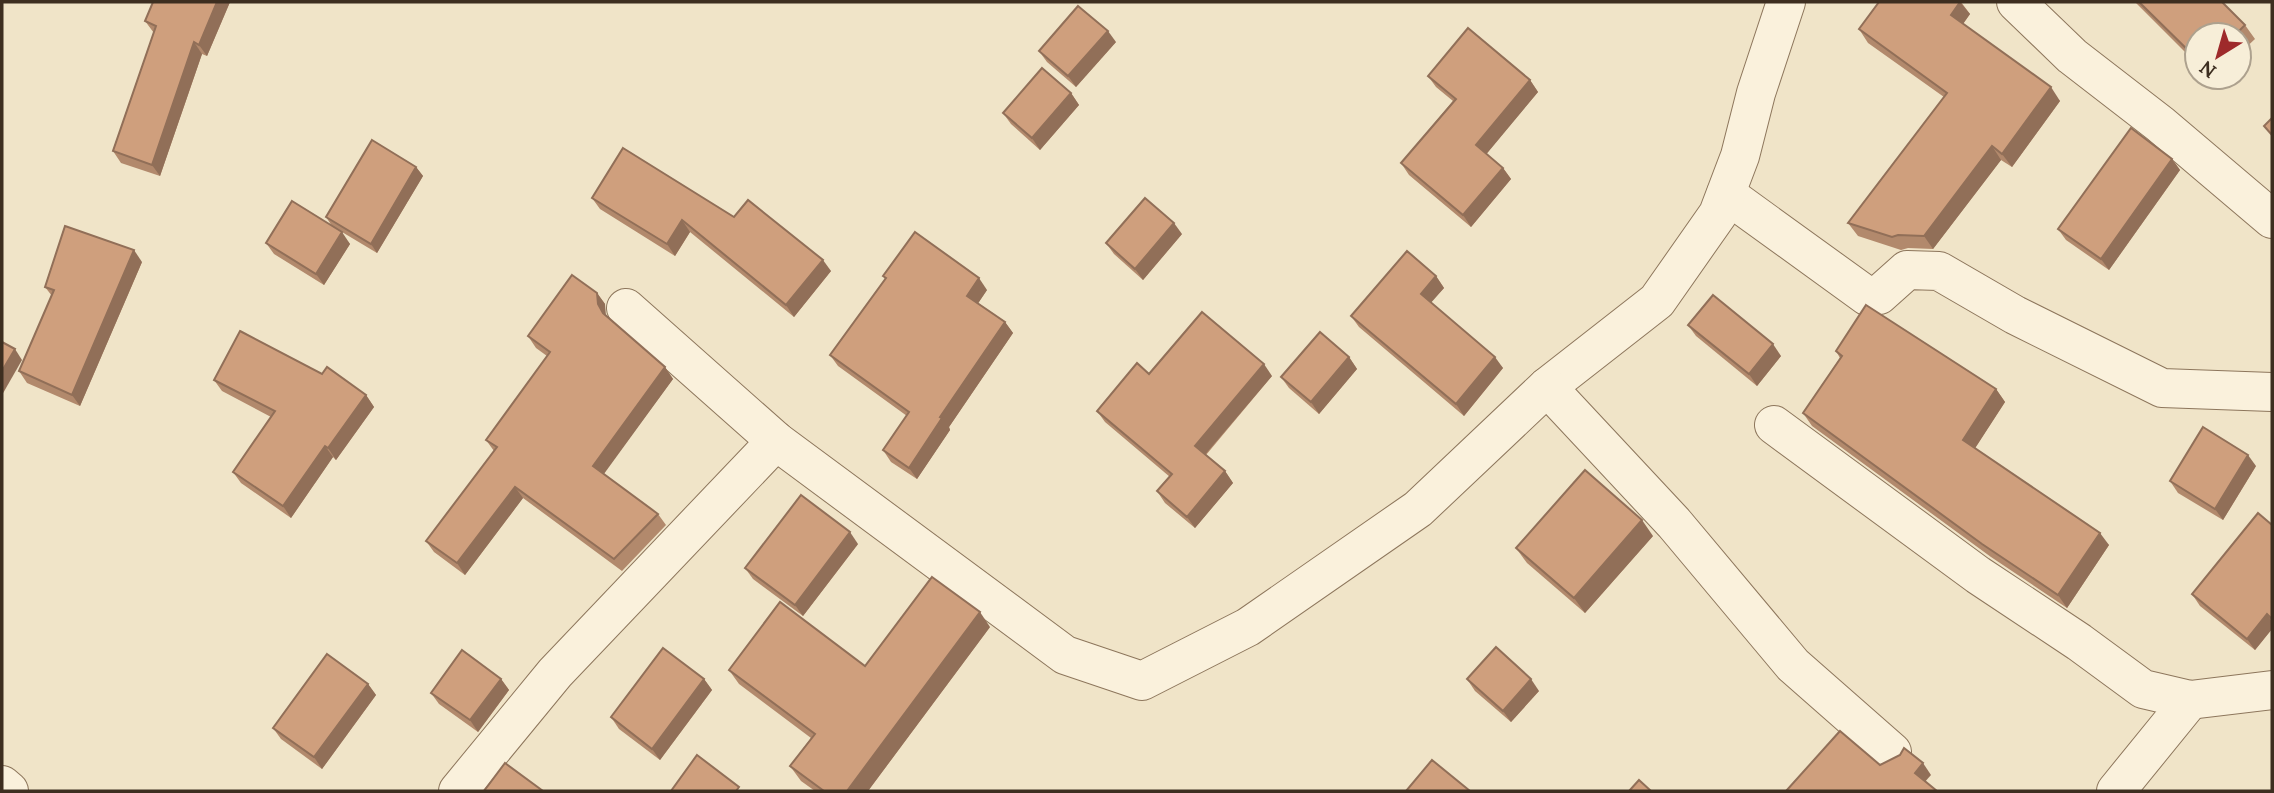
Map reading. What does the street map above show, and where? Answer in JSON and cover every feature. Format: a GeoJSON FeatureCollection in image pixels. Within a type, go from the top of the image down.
{"type":"FeatureCollection","features":[{"type":"Feature","properties":{"kind":"street"},"geometry":{"type":"LineString","coordinates":[[626,308],[776,441],[1065,655],[1142,681],[1248,627],[1419,509],[1547,387],[1657,301],[1718,214],[1741,156],[1756,93],[1786,2]]}},
{"type":"Feature","properties":{"kind":"street"},"geometry":{"type":"LineString","coordinates":[[2016,2],[2072,56],[2160,124],[2272,219]]}},
{"type":"Feature","properties":{"kind":"street"},"geometry":{"type":"LineString","coordinates":[[1726,194],[1867,296],[1879,295],[1907,270],[1939,271],[2015,315],[2162,388],[2272,392]]}},
{"type":"Feature","properties":{"kind":"street"},"geometry":{"type":"LineString","coordinates":[[1547,387],[1674,523],[1793,665],[1892,752]]}},
{"type":"Feature","properties":{"kind":"street"},"geometry":{"type":"LineString","coordinates":[[1774,425],[1978,575],[2079,642],[2143,689],[2190,700],[2272,690]]}},
{"type":"Feature","properties":{"kind":"street"},"geometry":{"type":"LineString","coordinates":[[458,791],[555,673],[776,441]]}},
{"type":"Feature","properties":{"kind":"street"},"geometry":{"type":"LineString","coordinates":[[2116,791],[2190,700]]}},
{"type":"Feature","properties":{"kind":"street"},"geometry":{"type":"LineString","coordinates":[[2,785],[9,791]]}},
{"type":"Feature","properties":{"kind":"building"},"geometry":{"type":"Polygon","coordinates":[[[153,2],[217,2],[199,45],[194,42],[152,165],[113,151],[156,26],[145,21],[153,2]]]}},
{"type":"Feature","properties":{"kind":"building"},"geometry":{"type":"Polygon","coordinates":[[[1879,2],[1960,2],[1951,15],[2051,87],[2002,154],[1992,146],[1924,236],[1892,237],[1848,223],[1947,93],[1859,29],[1879,2]]]}},
{"type":"Feature","properties":{"kind":"building"},"geometry":{"type":"Polygon","coordinates":[[[2139,2],[2222,2],[2241,21],[2183,21],[2183,45],[2139,2]]]}},
{"type":"Feature","properties":{"kind":"building"},"geometry":{"type":"Polygon","coordinates":[[[1078,6],[1108,31],[1068,76],[1039,51],[1078,6]]]}},
{"type":"Feature","properties":{"kind":"building"},"geometry":{"type":"Polygon","coordinates":[[[1468,28],[1530,80],[1476,145],[1503,168],[1463,215],[1401,163],[1456,99],[1428,76],[1468,28]]]}},
{"type":"Feature","properties":{"kind":"building"},"geometry":{"type":"Polygon","coordinates":[[[1042,68],[1071,93],[1032,138],[1003,113],[1042,68]]]}},
{"type":"Feature","properties":{"kind":"building"},"geometry":{"type":"Polygon","coordinates":[[[2272,118],[2272,135],[2264,126],[2272,118]]]}},
{"type":"Feature","properties":{"kind":"building"},"geometry":{"type":"Polygon","coordinates":[[[2131,128],[2172,159],[2101,259],[2058,229],[2131,128]]]}},
{"type":"Feature","properties":{"kind":"building"},"geometry":{"type":"Polygon","coordinates":[[[372,140],[416,167],[371,244],[326,217],[372,140]]]}},
{"type":"Feature","properties":{"kind":"building"},"geometry":{"type":"Polygon","coordinates":[[[623,148],[734,217],[748,200],[823,260],[786,305],[682,220],[667,244],[592,198],[623,148]]]}},
{"type":"Feature","properties":{"kind":"building"},"geometry":{"type":"Polygon","coordinates":[[[1145,198],[1174,223],[1135,269],[1106,243],[1145,198]]]}},
{"type":"Feature","properties":{"kind":"building"},"geometry":{"type":"Polygon","coordinates":[[[292,201],[342,232],[316,274],[266,243],[292,201]]]}},
{"type":"Feature","properties":{"kind":"building"},"geometry":{"type":"Polygon","coordinates":[[[65,226],[134,250],[72,395],[19,371],[54,290],[45,287],[65,226]]]}},
{"type":"Feature","properties":{"kind":"building"},"geometry":{"type":"Polygon","coordinates":[[[915,232],[979,278],[967,296],[1005,322],[940,417],[942,418],[909,468],[883,450],[909,412],[830,355],[886,278],[883,276],[915,232]]]}},
{"type":"Feature","properties":{"kind":"building"},"geometry":{"type":"Polygon","coordinates":[[[1407,251],[1436,276],[1421,294],[1495,357],[1456,404],[1351,316],[1407,251]]]}},
{"type":"Feature","properties":{"kind":"building"},"geometry":{"type":"Polygon","coordinates":[[[572,275],[597,293],[598,304],[603,313],[665,367],[593,466],[658,514],[614,559],[515,487],[457,563],[426,541],[497,447],[486,440],[550,352],[528,336],[572,275]]]}},
{"type":"Feature","properties":{"kind":"building"},"geometry":{"type":"Polygon","coordinates":[[[1713,295],[1773,344],[1749,374],[1688,325],[1713,295]]]}},
{"type":"Feature","properties":{"kind":"building"},"geometry":{"type":"Polygon","coordinates":[[[1866,305],[1996,389],[1963,440],[2100,533],[2058,595],[1982,544],[1803,413],[1842,356],[1836,351],[1866,305]]]}},
{"type":"Feature","properties":{"kind":"building"},"geometry":{"type":"Polygon","coordinates":[[[1202,312],[1264,364],[1195,446],[1225,471],[1187,517],[1157,491],[1172,474],[1097,411],[1137,363],[1149,374],[1202,312]]]}},
{"type":"Feature","properties":{"kind":"building"},"geometry":{"type":"Polygon","coordinates":[[[240,331],[322,374],[327,367],[366,395],[328,448],[325,446],[283,506],[233,472],[275,411],[214,380],[240,331]]]}},
{"type":"Feature","properties":{"kind":"building"},"geometry":{"type":"Polygon","coordinates":[[[1320,332],[1349,357],[1311,402],[1281,377],[1320,332]]]}},
{"type":"Feature","properties":{"kind":"building"},"geometry":{"type":"Polygon","coordinates":[[[2,342],[15,349],[2,371],[2,342]]]}},
{"type":"Feature","properties":{"kind":"building"},"geometry":{"type":"Polygon","coordinates":[[[2203,427],[2248,455],[2215,509],[2170,481],[2203,427]]]}},
{"type":"Feature","properties":{"kind":"building"},"geometry":{"type":"Polygon","coordinates":[[[1585,470],[1642,520],[1574,598],[1516,548],[1585,470]]]}},
{"type":"Feature","properties":{"kind":"building"},"geometry":{"type":"Polygon","coordinates":[[[801,495],[850,532],[795,605],[745,568],[801,495]]]}},
{"type":"Feature","properties":{"kind":"building"},"geometry":{"type":"Polygon","coordinates":[[[2258,513],[2272,525],[2272,619],[2267,614],[2247,639],[2192,594],[2258,513]]]}},
{"type":"Feature","properties":{"kind":"building"},"geometry":{"type":"Polygon","coordinates":[[[932,577],[980,612],[847,791],[824,791],[790,766],[815,734],[729,670],[780,602],[865,666],[932,577]]]}},
{"type":"Feature","properties":{"kind":"building"},"geometry":{"type":"Polygon","coordinates":[[[1496,647],[1531,679],[1503,711],[1467,679],[1496,647]]]}},
{"type":"Feature","properties":{"kind":"building"},"geometry":{"type":"Polygon","coordinates":[[[663,648],[704,679],[652,749],[611,717],[663,648]]]}},
{"type":"Feature","properties":{"kind":"building"},"geometry":{"type":"Polygon","coordinates":[[[462,650],[501,679],[470,720],[431,693],[462,650]]]}},
{"type":"Feature","properties":{"kind":"building"},"geometry":{"type":"Polygon","coordinates":[[[327,654],[368,684],[314,757],[273,728],[327,654]]]}},
{"type":"Feature","properties":{"kind":"building"},"geometry":{"type":"Polygon","coordinates":[[[1840,731],[1880,765],[1900,755],[1904,748],[1923,763],[1915,773],[1937,791],[1786,791],[1840,731]]]}},
{"type":"Feature","properties":{"kind":"building"},"geometry":{"type":"Polygon","coordinates":[[[697,755],[739,787],[736,791],[671,791],[697,755]]]}},
{"type":"Feature","properties":{"kind":"building"},"geometry":{"type":"Polygon","coordinates":[[[1432,760],[1470,791],[1406,791],[1432,760]]]}},
{"type":"Feature","properties":{"kind":"building"},"geometry":{"type":"Polygon","coordinates":[[[505,763],[543,791],[484,791],[505,763]]]}},
{"type":"Feature","properties":{"kind":"building"},"geometry":{"type":"Polygon","coordinates":[[[1639,780],[1651,791],[1629,791],[1639,780]]]}}]}
